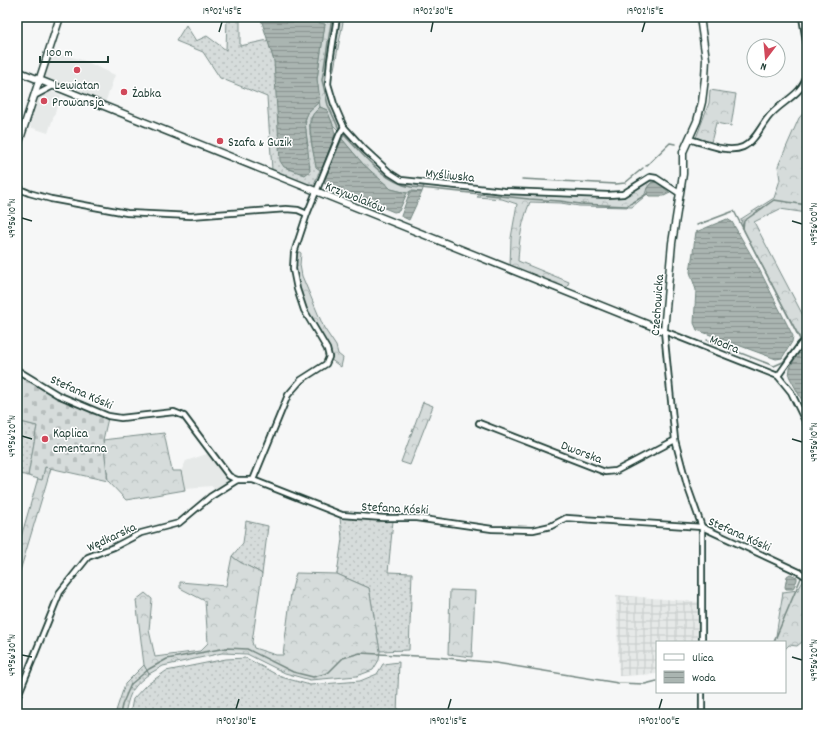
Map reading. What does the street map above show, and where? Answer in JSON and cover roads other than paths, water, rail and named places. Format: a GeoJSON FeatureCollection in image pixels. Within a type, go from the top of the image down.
{"type":"FeatureCollection","features":[{"type":"Feature","properties":{"kind":"street"},"geometry":{"type":"LineString","coordinates":[[17,148],[60,17]]}},
{"type":"Feature","properties":{"kind":"street","name":"Myśliwska"},"geometry":{"type":"LineString","coordinates":[[337,17],[330,60],[328,84],[334,104],[344,127],[364,149],[390,173],[401,180],[504,191],[608,195],[624,194],[650,177],[656,178],[679,193]]}},
{"type":"Feature","properties":{"kind":"street","name":"Czechowicka"},"geometry":{"type":"LineString","coordinates":[[700,17],[706,59],[705,78],[697,121],[684,152],[664,331],[674,440],[687,485],[702,528],[702,641]]}},
{"type":"Feature","properties":{"kind":"street"},"geometry":{"type":"LineString","coordinates":[[802,17],[807,47]]}},
{"type":"Feature","properties":{"kind":"street","name":"Krzywolaków"},"geometry":{"type":"LineString","coordinates":[[17,71],[664,331]]}},
{"type":"Feature","properties":{"kind":"street"},"geometry":{"type":"LineString","coordinates":[[689,139],[721,148],[733,149],[744,147],[753,139],[776,108],[798,92],[806,82],[807,74]]}},
{"type":"Feature","properties":{"kind":"street"},"geometry":{"type":"LineString","coordinates":[[34,96],[53,86]]}},
{"type":"Feature","properties":{"kind":"street"},"geometry":{"type":"LineString","coordinates":[[253,480],[288,395],[301,380],[326,364],[329,357],[327,349],[304,310],[296,289],[293,269],[294,253],[315,191],[344,127]]}},
{"type":"Feature","properties":{"kind":"street"},"geometry":{"type":"LineString","coordinates":[[17,188],[51,199],[128,213],[191,216],[286,209],[298,210],[307,214]]}},
{"type":"Feature","properties":{"kind":"street","name":"Modra"},"geometry":{"type":"LineString","coordinates":[[664,331],[778,376],[791,392],[807,424]]}},
{"type":"Feature","properties":{"kind":"street"},"geometry":{"type":"LineString","coordinates":[[778,376],[800,345],[807,339]]}},
{"type":"Feature","properties":{"kind":"street","name":"Stefana Kóski"},"geometry":{"type":"LineString","coordinates":[[17,370],[58,395],[108,416],[121,418],[174,412],[184,416],[229,476],[237,480],[253,480],[342,515],[384,518],[416,518],[492,529],[533,530],[551,526],[566,518],[702,528],[807,577]]}},
{"type":"Feature","properties":{"kind":"street","name":"Dworska"},"geometry":{"type":"LineString","coordinates":[[479,423],[605,472],[616,471],[674,440]]}},
{"type":"Feature","properties":{"kind":"street","name":"Wędkarska"},"geometry":{"type":"LineString","coordinates":[[17,698],[60,592],[88,557],[114,547],[141,533],[179,523],[210,497],[237,480]]}},
{"type":"Feature","properties":{"kind":"street"},"geometry":{"type":"LineString","coordinates":[[702,693],[702,714]]}},
{"type":"Feature","properties":{"kind":"water"},"geometry":{"type":"Polygon","coordinates":[[[261,17],[293,17],[325,24],[317,79],[320,99],[309,111],[305,120],[310,171],[305,175],[284,167],[280,161],[274,61],[261,17]]]}},
{"type":"Feature","properties":{"kind":"water"},"geometry":{"type":"Polygon","coordinates":[[[320,107],[327,110],[335,134],[323,167],[320,170],[316,167],[310,124],[312,116],[320,107]]]}},
{"type":"Feature","properties":{"kind":"water"},"geometry":{"type":"Polygon","coordinates":[[[342,139],[363,164],[391,189],[407,193],[399,211],[394,212],[323,183],[342,139]]]}},
{"type":"Feature","properties":{"kind":"water"},"geometry":{"type":"Polygon","coordinates":[[[657,182],[670,193],[664,196],[649,196],[647,194],[647,188],[651,183],[657,182]]]}},
{"type":"Feature","properties":{"kind":"water"},"geometry":{"type":"Polygon","coordinates":[[[410,191],[422,192],[409,220],[401,216],[410,191]]]}},
{"type":"Feature","properties":{"kind":"water"},"geometry":{"type":"Polygon","coordinates":[[[727,219],[732,222],[757,265],[793,336],[792,342],[782,358],[776,359],[697,330],[694,323],[696,290],[690,272],[696,232],[727,219]]]}},
{"type":"Feature","properties":{"kind":"water"},"geometry":{"type":"Polygon","coordinates":[[[802,353],[807,363],[807,410],[789,376],[790,368],[797,354],[802,353]]]}},
{"type":"Feature","properties":{"kind":"water"},"geometry":{"type":"Polygon","coordinates":[[[790,574],[797,577],[797,580],[793,589],[786,589],[787,576],[790,574]]]}},
{"type":"Feature","properties":{"kind":"waterway"},"geometry":{"type":"LineString","coordinates":[[332,17],[322,80],[328,105],[339,129]]}},
{"type":"Feature","properties":{"kind":"waterway"},"geometry":{"type":"LineString","coordinates":[[807,128],[807,158]]}},
{"type":"Feature","properties":{"kind":"waterway"},"geometry":{"type":"LineString","coordinates":[[343,134],[382,173],[401,184],[411,187],[580,204],[627,206],[647,194]]}},
{"type":"Feature","properties":{"kind":"waterway"},"geometry":{"type":"LineString","coordinates":[[646,166],[670,143],[675,144]]}},
{"type":"Feature","properties":{"kind":"waterway"},"geometry":{"type":"LineString","coordinates":[[522,179],[616,184],[625,183],[643,168]]}},
{"type":"Feature","properties":{"kind":"waterway"},"geometry":{"type":"LineString","coordinates":[[743,228],[744,221],[774,200],[807,205]]}},
{"type":"Feature","properties":{"kind":"waterway"},"geometry":{"type":"LineString","coordinates":[[697,225],[734,211],[807,353]]}},
{"type":"Feature","properties":{"kind":"waterway"},"geometry":{"type":"LineString","coordinates":[[707,340],[774,366],[783,362],[800,340]]}},
{"type":"Feature","properties":{"kind":"waterway"},"geometry":{"type":"LineString","coordinates":[[774,641],[801,578]]}},
{"type":"Feature","properties":{"kind":"waterway"},"geometry":{"type":"LineString","coordinates":[[120,714],[122,705],[131,684],[149,669],[167,659],[226,648],[247,649],[293,672],[313,677],[328,673],[343,658],[360,653],[436,657],[496,663],[618,683],[645,684],[656,681]]}},
{"type":"Feature","properties":{"kind":"place","name":"Lewiatan"},"geometry":{"type":"Point","coordinates":[77,70]}},
{"type":"Feature","properties":{"kind":"place","name":"Żabka"},"geometry":{"type":"Point","coordinates":[124,92]}},
{"type":"Feature","properties":{"kind":"place","name":"Prowansja"},"geometry":{"type":"Point","coordinates":[44,101]}},
{"type":"Feature","properties":{"kind":"place","name":"Szafa & Guzik"},"geometry":{"type":"Point","coordinates":[220,141]}},
{"type":"Feature","properties":{"kind":"place","name":"Kaplica cmentarna"},"geometry":{"type":"Point","coordinates":[45,439]}}]}
